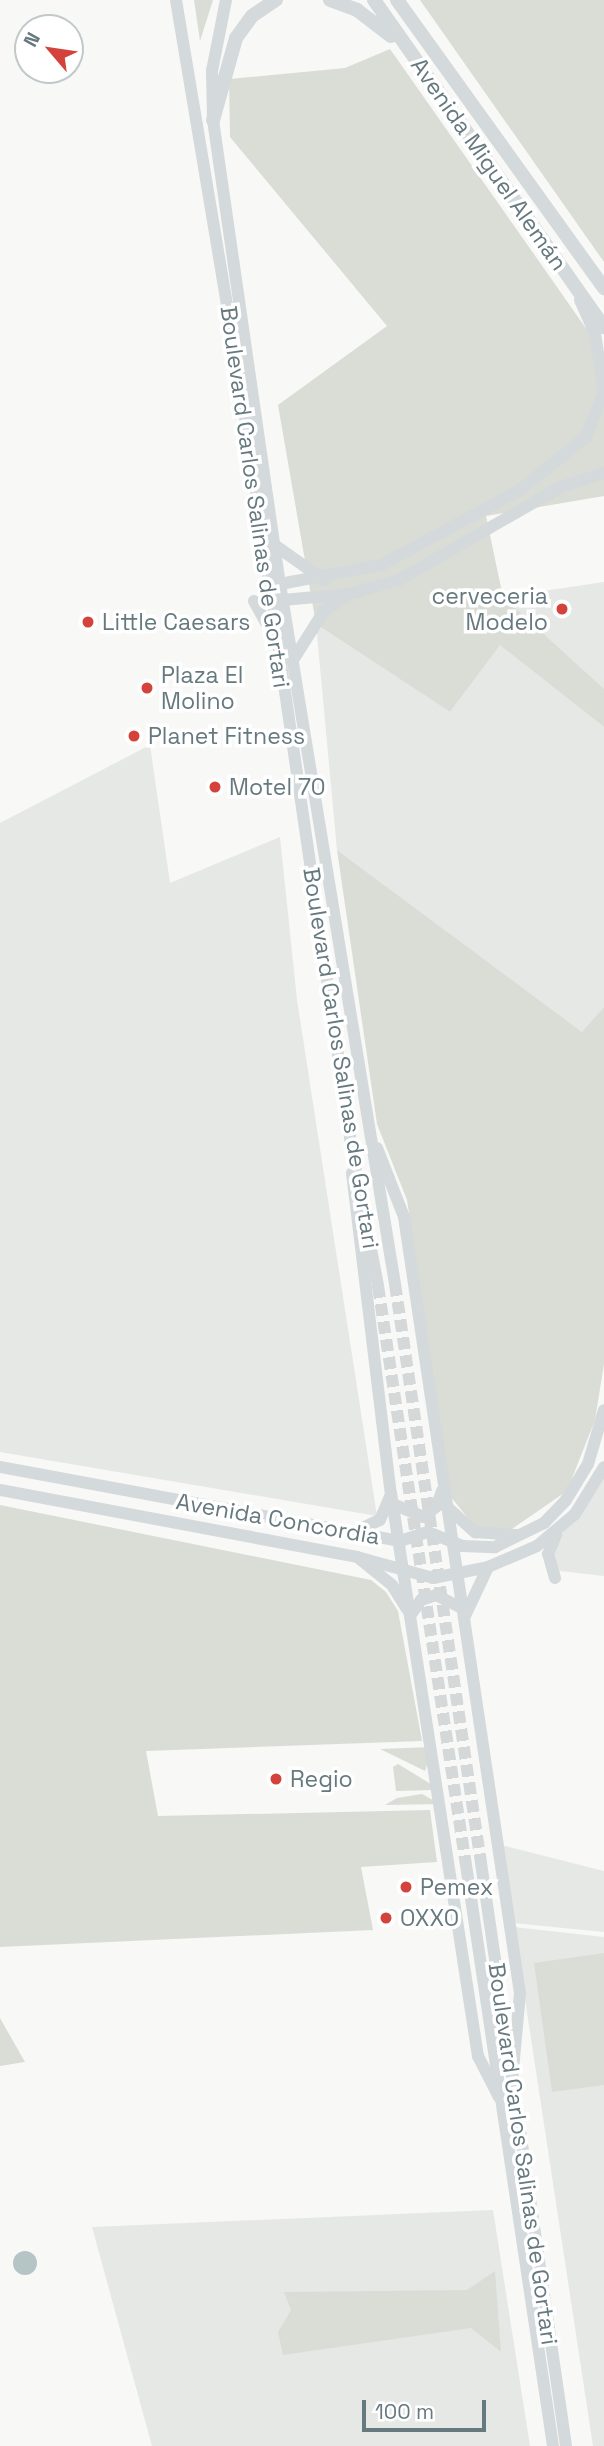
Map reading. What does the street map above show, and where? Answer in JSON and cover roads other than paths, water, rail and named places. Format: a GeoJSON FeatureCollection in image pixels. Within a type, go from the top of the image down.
{"type":"FeatureCollection","features":[{"type":"Feature","properties":{"kind":"highway"},"geometry":{"type":"LineString","coordinates":[[214,120],[236,38],[252,16],[276,0]]}},
{"type":"Feature","properties":{"kind":"highway"},"geometry":{"type":"LineString","coordinates":[[330,0],[344,2],[417,63]]}},
{"type":"Feature","properties":{"kind":"highway","name":"Avenida Miguel Alemán"},"geometry":{"type":"LineString","coordinates":[[374,0],[604,327]]}},
{"type":"Feature","properties":{"kind":"highway","name":"Avenida Miguel Alemán"},"geometry":{"type":"LineString","coordinates":[[397,0],[604,288]]}},
{"type":"Feature","properties":{"kind":"highway"},"geometry":{"type":"LineString","coordinates":[[406,0],[421,30]]}},
{"type":"Feature","properties":{"kind":"main road","name":"Boulevard Carlos Salinas de Gortari"},"geometry":{"type":"LineString","coordinates":[[176,0],[351,1144],[379,1286]]}},
{"type":"Feature","properties":{"kind":"main road","name":"Boulevard Carlos Salinas de Gortari"},"geometry":{"type":"LineString","coordinates":[[226,0],[212,71],[214,120],[280,584],[395,1284]]}},
{"type":"Feature","properties":{"kind":"main road"},"geometry":{"type":"LineString","coordinates":[[280,584],[324,580],[405,554],[520,490],[566,458],[602,411],[604,390],[595,334],[561,266]]}},
{"type":"Feature","properties":{"kind":"main road"},"geometry":{"type":"LineString","coordinates":[[283,600],[349,594],[432,566],[561,487],[604,473]]}},
{"type":"Feature","properties":{"kind":"main road"},"geometry":{"type":"LineString","coordinates":[[276,546],[324,580]]}},
{"type":"Feature","properties":{"kind":"main road"},"geometry":{"type":"LineString","coordinates":[[293,660],[324,611],[349,594]]}},
{"type":"Feature","properties":{"kind":"main road"},"geometry":{"type":"LineString","coordinates":[[254,601],[278,654]]}},
{"type":"Feature","properties":{"kind":"main road"},"geometry":{"type":"LineString","coordinates":[[373,1141],[404,1217],[446,1506],[453,1574],[463,1622],[520,1993],[512,2081]]}},
{"type":"Feature","properties":{"kind":"main road"},"geometry":{"type":"LineString","coordinates":[[351,1144],[352,1210],[392,1498],[478,2056],[499,2097]]}},
{"type":"Feature","properties":{"kind":"main road","name":"Avenida Concordia"},"geometry":{"type":"LineString","coordinates":[[0,1466],[400,1541],[421,1532],[450,1541],[495,1547],[527,1534],[573,1491],[604,1410]]}},
{"type":"Feature","properties":{"kind":"main road","name":"Avenida Concordia"},"geometry":{"type":"LineString","coordinates":[[0,1490],[357,1557],[433,1578],[488,1567],[560,1529],[604,1467]]}},
{"type":"Feature","properties":{"kind":"main road"},"geometry":{"type":"LineString","coordinates":[[392,1498],[423,1517],[437,1506],[442,1490]]}},
{"type":"Feature","properties":{"kind":"main road"},"geometry":{"type":"LineString","coordinates":[[344,1531],[375,1524],[392,1498]]}},
{"type":"Feature","properties":{"kind":"main road"},"geometry":{"type":"LineString","coordinates":[[446,1506],[483,1535],[527,1534]]}},
{"type":"Feature","properties":{"kind":"main road"},"geometry":{"type":"LineString","coordinates":[[555,1577],[548,1554],[560,1529]]}},
{"type":"Feature","properties":{"kind":"main road"},"geometry":{"type":"LineString","coordinates":[[357,1557],[392,1585],[412,1617]]}},
{"type":"Feature","properties":{"kind":"main road"},"geometry":{"type":"LineString","coordinates":[[463,1622],[488,1567]]}},
{"type":"Feature","properties":{"kind":"main road"},"geometry":{"type":"LineString","coordinates":[[412,1617],[436,1595],[460,1608]]}},
{"type":"Feature","properties":{"kind":"main road","name":"Boulevard Carlos Salinas de Gortari"},"geometry":{"type":"LineString","coordinates":[[481,1863],[566,2446]]}},
{"type":"Feature","properties":{"kind":"main road","name":"Boulevard Carlos Salinas de Gortari"},"geometry":{"type":"LineString","coordinates":[[466,1865],[553,2446]]}},
{"type":"Feature","properties":{"kind":"tunnel"},"geometry":{"type":"LineString","coordinates":[[395,1284],[481,1863]]}},
{"type":"Feature","properties":{"kind":"tunnel"},"geometry":{"type":"LineString","coordinates":[[378,1286],[466,1865]]}},
{"type":"Feature","properties":{"kind":"place","name":"cerveceria Modelo"},"geometry":{"type":"Point","coordinates":[562,609]}},
{"type":"Feature","properties":{"kind":"place","name":"Little Caesars"},"geometry":{"type":"Point","coordinates":[88,622]}},
{"type":"Feature","properties":{"kind":"place","name":"Plaza El Molino"},"geometry":{"type":"Point","coordinates":[147,688]}},
{"type":"Feature","properties":{"kind":"place","name":"Planet Fitness"},"geometry":{"type":"Point","coordinates":[134,736]}},
{"type":"Feature","properties":{"kind":"place","name":"Motel 70"},"geometry":{"type":"Point","coordinates":[215,787]}},
{"type":"Feature","properties":{"kind":"place","name":"Regio"},"geometry":{"type":"Point","coordinates":[276,1779]}},
{"type":"Feature","properties":{"kind":"place","name":"Pemex"},"geometry":{"type":"Point","coordinates":[406,1887]}},
{"type":"Feature","properties":{"kind":"place","name":"OXXO"},"geometry":{"type":"Point","coordinates":[386,1918]}}]}
